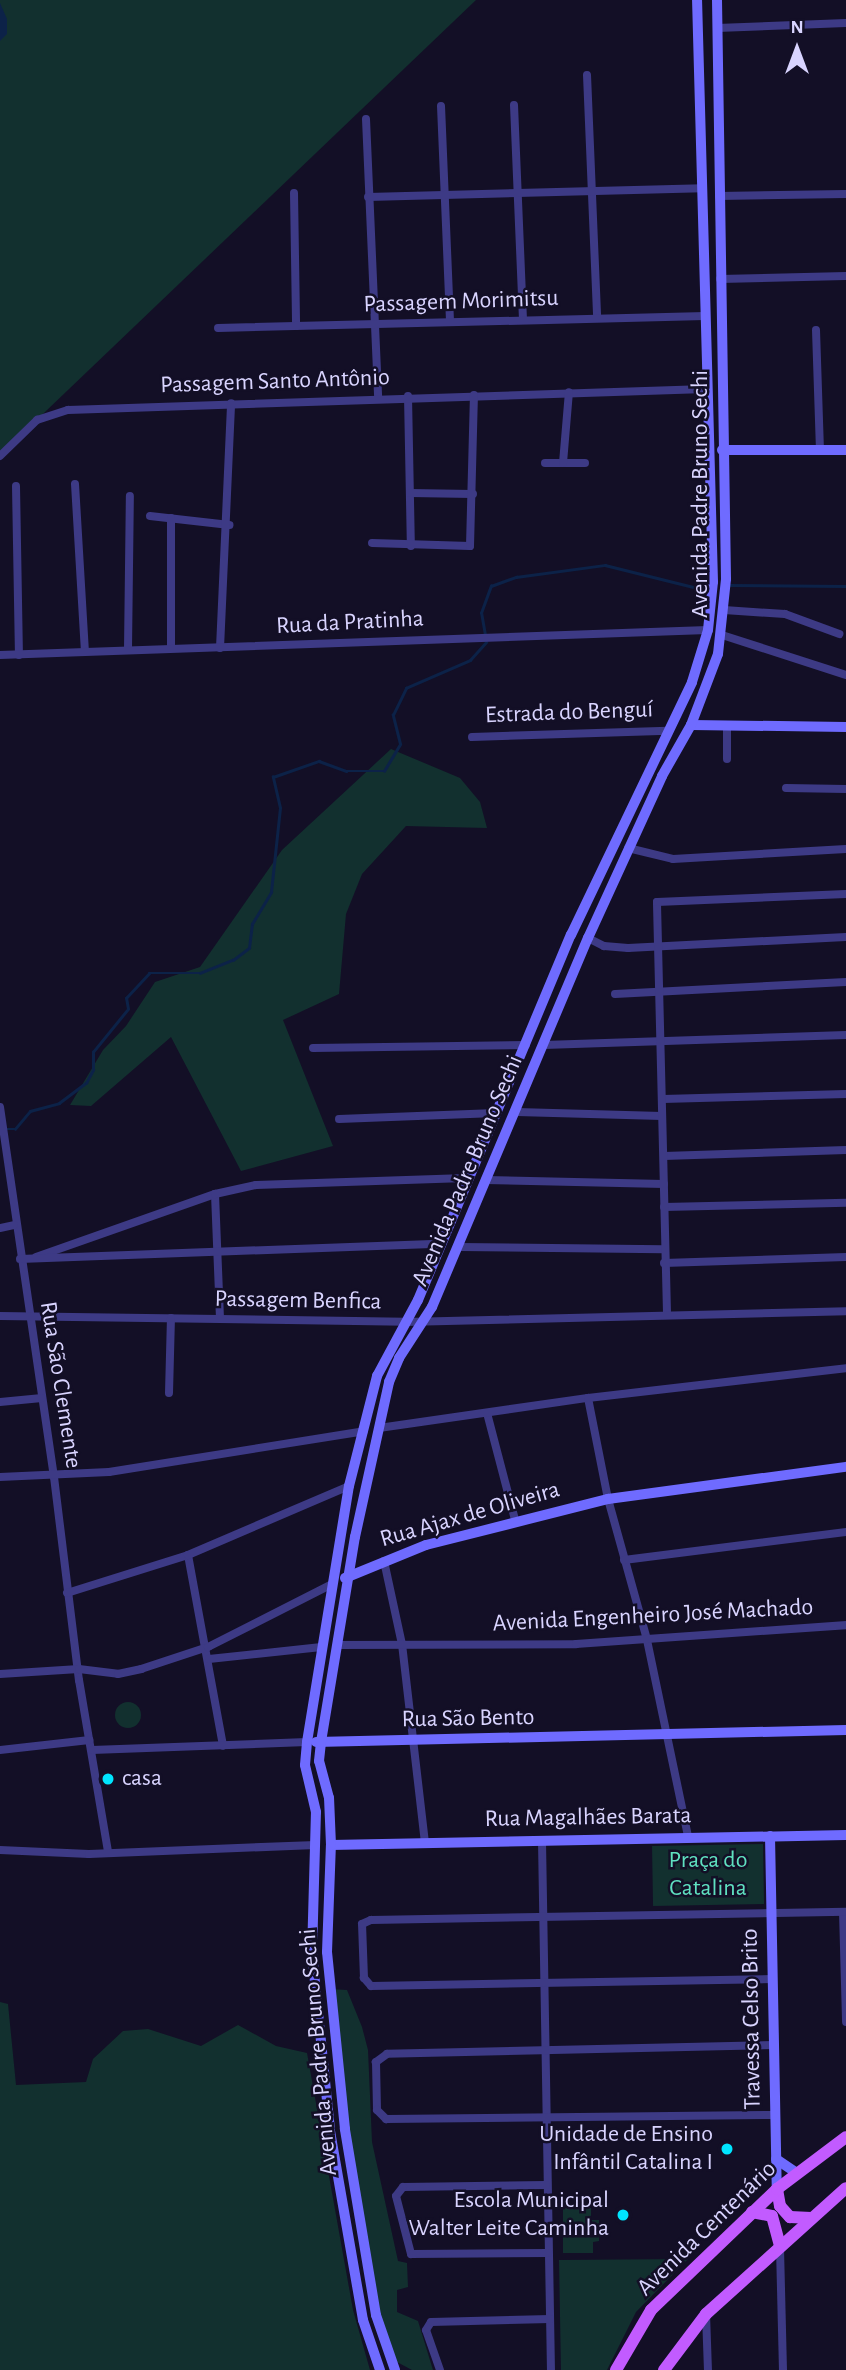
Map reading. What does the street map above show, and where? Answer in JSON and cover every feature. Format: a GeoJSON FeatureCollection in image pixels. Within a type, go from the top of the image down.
{"type":"FeatureCollection","features":[{"type":"Feature","properties":{"kind":"main road","name":"Avenida Padre Bruno Sechi"},"geometry":{"type":"LineString","coordinates":[[380,2370],[363,2320],[330,2130],[312,1954],[316,1812],[305,1765],[307,1742],[349,1486],[377,1376],[405,1322],[619,829],[692,682],[705,630],[713,582],[697,0]]}},
{"type":"Feature","properties":{"kind":"main road","name":"Avenida Padre Bruno Sechi"},"geometry":{"type":"LineString","coordinates":[[395,2370],[376,2315],[345,2129],[327,1952],[331,1845],[329,1798],[319,1761],[321,1742],[348,1577],[379,1428],[399,1358],[426,1319],[459,1247],[485,1180],[517,1112],[628,848],[709,685],[722,635],[724,610],[717,0]]}},
{"type":"Feature","properties":{"kind":"main road"},"geometry":{"type":"LineString","coordinates":[[722,450],[846,450]]}},
{"type":"Feature","properties":{"kind":"main road"},"geometry":{"type":"LineString","coordinates":[[691,725],[846,727]]}},
{"type":"Feature","properties":{"kind":"main road","name":"Rua Ajax de Oliveira"},"geometry":{"type":"LineString","coordinates":[[332,1584],[384,1561],[515,1520],[608,1499],[846,1467]]}},
{"type":"Feature","properties":{"kind":"main road","name":"Rua São Bento"},"geometry":{"type":"LineString","coordinates":[[307,1742],[846,1730]]}},
{"type":"Feature","properties":{"kind":"main road","name":"Rua Magalhães Barata"},"geometry":{"type":"LineString","coordinates":[[331,1845],[846,1835]]}},
{"type":"Feature","properties":{"kind":"main road","name":"Travessa Celso Brito"},"geometry":{"type":"LineString","coordinates":[[770,1836],[777,2189]]}},
{"type":"Feature","properties":{"kind":"main road","name":"Avenida Centenário"},"geometry":{"type":"LineString","coordinates":[[616,2370],[650,2310],[777,2189],[846,2137]]}},
{"type":"Feature","properties":{"kind":"main road"},"geometry":{"type":"LineString","coordinates":[[776,2159],[797,2173]]}},
{"type":"Feature","properties":{"kind":"main road"},"geometry":{"type":"LineString","coordinates":[[664,2370],[706,2314],[846,2188]]}},
{"type":"Feature","properties":{"kind":"main road"},"geometry":{"type":"LineString","coordinates":[[777,2189],[780,2206],[790,2217],[811,2218]]}},
{"type":"Feature","properties":{"kind":"main road"},"geometry":{"type":"LineString","coordinates":[[752,2212],[772,2216],[780,2245]]}},
{"type":"Feature","properties":{"kind":"street"},"geometry":{"type":"LineString","coordinates":[[717,28],[846,23]]}},
{"type":"Feature","properties":{"kind":"street"},"geometry":{"type":"LineString","coordinates":[[587,75],[597,318]]}},
{"type":"Feature","properties":{"kind":"street"},"geometry":{"type":"LineString","coordinates":[[514,105],[523,320]]}},
{"type":"Feature","properties":{"kind":"street"},"geometry":{"type":"LineString","coordinates":[[441,106],[450,322]]}},
{"type":"Feature","properties":{"kind":"street"},"geometry":{"type":"LineString","coordinates":[[366,119],[378,397]]}},
{"type":"Feature","properties":{"kind":"street"},"geometry":{"type":"LineString","coordinates":[[368,197],[702,188]]}},
{"type":"Feature","properties":{"kind":"street"},"geometry":{"type":"LineString","coordinates":[[294,193],[296,326]]}},
{"type":"Feature","properties":{"kind":"street"},"geometry":{"type":"LineString","coordinates":[[719,196],[846,194]]}},
{"type":"Feature","properties":{"kind":"street"},"geometry":{"type":"LineString","coordinates":[[720,279],[846,276]]}},
{"type":"Feature","properties":{"kind":"street","name":"Passagem Morimitsu"},"geometry":{"type":"LineString","coordinates":[[218,328],[705,316]]}},
{"type":"Feature","properties":{"kind":"street"},"geometry":{"type":"LineString","coordinates":[[816,330],[820,450]]}},
{"type":"Feature","properties":{"kind":"street","name":"Passagem Santo Antônio"},"geometry":{"type":"LineString","coordinates":[[0,456],[37,420],[57,411],[378,397],[706,389]]}},
{"type":"Feature","properties":{"kind":"street"},"geometry":{"type":"LineString","coordinates":[[563,463],[569,392]]}},
{"type":"Feature","properties":{"kind":"street"},"geometry":{"type":"LineString","coordinates":[[372,543],[469,547],[472,537],[474,395]]}},
{"type":"Feature","properties":{"kind":"street"},"geometry":{"type":"LineString","coordinates":[[408,396],[411,546]]}},
{"type":"Feature","properties":{"kind":"street"},"geometry":{"type":"LineString","coordinates":[[220,648],[229,524],[231,403]]}},
{"type":"Feature","properties":{"kind":"street"},"geometry":{"type":"LineString","coordinates":[[545,463],[585,463]]}},
{"type":"Feature","properties":{"kind":"street"},"geometry":{"type":"LineString","coordinates":[[75,484],[85,651]]}},
{"type":"Feature","properties":{"kind":"street"},"geometry":{"type":"LineString","coordinates":[[16,486],[19,655]]}},
{"type":"Feature","properties":{"kind":"street"},"geometry":{"type":"LineString","coordinates":[[410,493],[473,494]]}},
{"type":"Feature","properties":{"kind":"street"},"geometry":{"type":"LineString","coordinates":[[128,649],[130,496]]}},
{"type":"Feature","properties":{"kind":"street"},"geometry":{"type":"LineString","coordinates":[[150,516],[229,524]]}},
{"type":"Feature","properties":{"kind":"street"},"geometry":{"type":"LineString","coordinates":[[171,518],[171,648]]}},
{"type":"Feature","properties":{"kind":"street"},"geometry":{"type":"LineString","coordinates":[[724,610],[785,614],[839,634]]}},
{"type":"Feature","properties":{"kind":"street","name":"Rua da Pratinha"},"geometry":{"type":"LineString","coordinates":[[0,655],[705,630]]}},
{"type":"Feature","properties":{"kind":"street"},"geometry":{"type":"LineString","coordinates":[[722,635],[846,675]]}},
{"type":"Feature","properties":{"kind":"street"},"geometry":{"type":"LineString","coordinates":[[727,726],[727,760]]}},
{"type":"Feature","properties":{"kind":"street","name":"Estrada do Benguí"},"geometry":{"type":"LineString","coordinates":[[472,737],[668,731]]}},
{"type":"Feature","properties":{"kind":"street"},"geometry":{"type":"LineString","coordinates":[[786,788],[846,789]]}},
{"type":"Feature","properties":{"kind":"street"},"geometry":{"type":"LineString","coordinates":[[628,848],[673,859],[846,849]]}},
{"type":"Feature","properties":{"kind":"street"},"geometry":{"type":"LineString","coordinates":[[667,1313],[663,1249],[663,1099],[657,907],[663,899],[846,894]]}},
{"type":"Feature","properties":{"kind":"street"},"geometry":{"type":"LineString","coordinates":[[588,938],[604,946],[659,947],[846,937]]}},
{"type":"Feature","properties":{"kind":"street"},"geometry":{"type":"LineString","coordinates":[[615,994],[846,982]]}},
{"type":"Feature","properties":{"kind":"street"},"geometry":{"type":"LineString","coordinates":[[544,1045],[662,1044],[846,1035]]}},
{"type":"Feature","properties":{"kind":"street"},"geometry":{"type":"LineString","coordinates":[[313,1048],[526,1045]]}},
{"type":"Feature","properties":{"kind":"street"},"geometry":{"type":"LineString","coordinates":[[663,1099],[846,1094]]}},
{"type":"Feature","properties":{"kind":"street","name":"Rua São Clemente"},"geometry":{"type":"LineString","coordinates":[[0,1107],[14,1225],[31,1316],[89,1740],[108,1852]]}},
{"type":"Feature","properties":{"kind":"street"},"geometry":{"type":"LineString","coordinates":[[517,1112],[663,1116]]}},
{"type":"Feature","properties":{"kind":"street"},"geometry":{"type":"LineString","coordinates":[[339,1119],[496,1114]]}},
{"type":"Feature","properties":{"kind":"street"},"geometry":{"type":"LineString","coordinates":[[664,1156],[846,1150]]}},
{"type":"Feature","properties":{"kind":"street"},"geometry":{"type":"LineString","coordinates":[[36,1257],[215,1194],[256,1185],[466,1178]]}},
{"type":"Feature","properties":{"kind":"street"},"geometry":{"type":"LineString","coordinates":[[485,1180],[664,1184]]}},
{"type":"Feature","properties":{"kind":"street"},"geometry":{"type":"LineString","coordinates":[[215,1194],[220,1319]]}},
{"type":"Feature","properties":{"kind":"street"},"geometry":{"type":"LineString","coordinates":[[664,1208],[846,1203]]}},
{"type":"Feature","properties":{"kind":"street"},"geometry":{"type":"LineString","coordinates":[[0,1228],[14,1225]]}},
{"type":"Feature","properties":{"kind":"street"},"geometry":{"type":"LineString","coordinates":[[20,1259],[439,1244]]}},
{"type":"Feature","properties":{"kind":"street"},"geometry":{"type":"LineString","coordinates":[[459,1247],[663,1249]]}},
{"type":"Feature","properties":{"kind":"street"},"geometry":{"type":"LineString","coordinates":[[664,1263],[846,1257]]}},
{"type":"Feature","properties":{"kind":"street","name":"Passagem Benfica"},"geometry":{"type":"LineString","coordinates":[[0,1317],[405,1322],[426,1319],[846,1311]]}},
{"type":"Feature","properties":{"kind":"street"},"geometry":{"type":"LineString","coordinates":[[169,1393],[171,1318]]}},
{"type":"Feature","properties":{"kind":"street"},"geometry":{"type":"LineString","coordinates":[[379,1428],[588,1398],[846,1368]]}},
{"type":"Feature","properties":{"kind":"street"},"geometry":{"type":"LineString","coordinates":[[0,1402],[42,1398]]}},
{"type":"Feature","properties":{"kind":"street"},"geometry":{"type":"LineString","coordinates":[[588,1398],[608,1499],[647,1640],[688,1836]]}},
{"type":"Feature","properties":{"kind":"street"},"geometry":{"type":"LineString","coordinates":[[486,1413],[515,1520]]}},
{"type":"Feature","properties":{"kind":"street"},"geometry":{"type":"LineString","coordinates":[[0,1478],[109,1472],[364,1430]]}},
{"type":"Feature","properties":{"kind":"street"},"geometry":{"type":"LineString","coordinates":[[68,1593],[188,1555],[349,1486]]}},
{"type":"Feature","properties":{"kind":"street"},"geometry":{"type":"LineString","coordinates":[[624,1560],[846,1532]]}},
{"type":"Feature","properties":{"kind":"street"},"geometry":{"type":"LineString","coordinates":[[188,1555],[208,1647],[223,1746]]}},
{"type":"Feature","properties":{"kind":"street"},"geometry":{"type":"LineString","coordinates":[[384,1561],[402,1644],[411,1741],[425,1843]]}},
{"type":"Feature","properties":{"kind":"street","name":"Rua Ajax de Oliveira"},"geometry":{"type":"LineString","coordinates":[[0,1674],[79,1669],[118,1674],[208,1647],[332,1584]]}},
{"type":"Feature","properties":{"kind":"street","name":"Avenida Engenheiro José Machado"},"geometry":{"type":"LineString","coordinates":[[337,1645],[647,1640],[846,1625]]}},
{"type":"Feature","properties":{"kind":"street"},"geometry":{"type":"LineString","coordinates":[[209,1659],[321,1647]]}},
{"type":"Feature","properties":{"kind":"street"},"geometry":{"type":"LineString","coordinates":[[0,1750],[89,1740]]}},
{"type":"Feature","properties":{"kind":"street","name":"Rua São Bento"},"geometry":{"type":"LineString","coordinates":[[92,1750],[307,1742]]}},
{"type":"Feature","properties":{"kind":"street"},"geometry":{"type":"LineString","coordinates":[[542,1841],[551,2370]]}},
{"type":"Feature","properties":{"kind":"street"},"geometry":{"type":"LineString","coordinates":[[0,1850],[108,1852],[316,1846]]}},
{"type":"Feature","properties":{"kind":"street"},"geometry":{"type":"LineString","coordinates":[[772,1979],[371,1986],[364,1979],[362,1929],[371,1920],[844,1912],[846,2022]]}},
{"type":"Feature","properties":{"kind":"street"},"geometry":{"type":"LineString","coordinates":[[774,2045],[381,2054],[376,2062],[377,2110],[386,2119],[775,2115]]}},
{"type":"Feature","properties":{"kind":"street"},"geometry":{"type":"LineString","coordinates":[[546,2185],[402,2187],[396,2196],[411,2254],[548,2253]]}},
{"type":"Feature","properties":{"kind":"street"},"geometry":{"type":"LineString","coordinates":[[780,2245],[783,2370]]}},
{"type":"Feature","properties":{"kind":"street"},"geometry":{"type":"LineString","coordinates":[[706,2314],[708,2370]]}},
{"type":"Feature","properties":{"kind":"street"},"geometry":{"type":"LineString","coordinates":[[440,2370],[426,2330],[433,2321],[550,2319]]}},
{"type":"Feature","properties":{"kind":"green space"},"geometry":{"type":"Polygon","coordinates":[[[0,0],[476,0],[0,455],[0,0]]]}},
{"type":"Feature","properties":{"kind":"green space"},"geometry":{"type":"Polygon","coordinates":[[[391,749],[460,778],[480,802],[487,828],[406,826],[362,874],[346,914],[339,994],[283,1020],[333,1146],[241,1171],[171,1037],[91,1106],[70,1105],[103,1050],[126,1026],[155,982],[200,967],[282,850],[391,749]]]}},
{"type":"Feature","properties":{"kind":"green space"},"geometry":{"type":"Polygon","coordinates":[[[128,1702],[137,1706],[141,1715],[137,1724],[128,1728],[119,1724],[115,1715],[119,1706],[128,1702]]]}},
{"type":"Feature","properties":{"kind":"green space","name":"Praça do Catalina"},"geometry":{"type":"Polygon","coordinates":[[[763,1844],[764,1904],[653,1906],[652,1846],[763,1844]]]}},
{"type":"Feature","properties":{"kind":"green space"},"geometry":{"type":"Polygon","coordinates":[[[329,1989],[347,1990],[362,2027],[368,2050],[372,2142],[398,2261],[407,2263],[408,2287],[397,2290],[397,2312],[418,2321],[433,2370],[412,2370],[397,2362],[385,2339],[362,2239],[329,1989]]]}},
{"type":"Feature","properties":{"kind":"green space"},"geometry":{"type":"Polygon","coordinates":[[[0,2002],[8,2004],[16,2085],[86,2082],[93,2059],[123,2031],[148,2029],[201,2046],[238,2025],[276,2046],[307,2053],[353,2310],[370,2370],[0,2370],[0,2002]]]}},
{"type":"Feature","properties":{"kind":"green space"},"geometry":{"type":"Polygon","coordinates":[[[563,2208],[591,2208],[591,2220],[599,2220],[599,2241],[593,2242],[593,2253],[563,2253],[563,2208]]]}},
{"type":"Feature","properties":{"kind":"green space"},"geometry":{"type":"Polygon","coordinates":[[[688,2259],[636,2312],[607,2370],[561,2370],[559,2260],[688,2259]]]}},
{"type":"Feature","properties":{"kind":"water"},"geometry":{"type":"Polygon","coordinates":[[[0,3],[7,19],[7,34],[0,41],[0,3]]]}},
{"type":"Feature","properties":{"kind":"waterway"},"geometry":{"type":"LineString","coordinates":[[485,635],[481,613],[491,586],[516,577],[605,565],[701,589]]}},
{"type":"Feature","properties":{"kind":"waterway"},"geometry":{"type":"LineString","coordinates":[[729,585],[846,586]]}},
{"type":"Feature","properties":{"kind":"waterway"},"geometry":{"type":"LineString","coordinates":[[7,1129],[15,1129],[30,1111],[59,1103],[86,1083],[93,1070],[93,1052],[128,1009],[126,998],[149,973],[200,973],[233,960],[249,948],[252,924],[271,892],[280,808],[273,777],[319,761],[346,771],[384,771],[400,744],[393,715],[406,688],[470,660],[486,642]]}},
{"type":"Feature","properties":{"kind":"place","name":"casa"},"geometry":{"type":"Point","coordinates":[108,1779]}},
{"type":"Feature","properties":{"kind":"place","name":"Unidade de Ensino Infântil Catalina I"},"geometry":{"type":"Point","coordinates":[727,2149]}},
{"type":"Feature","properties":{"kind":"place","name":"Escola Municipal Walter Leite Caminha"},"geometry":{"type":"Point","coordinates":[623,2215]}}]}
